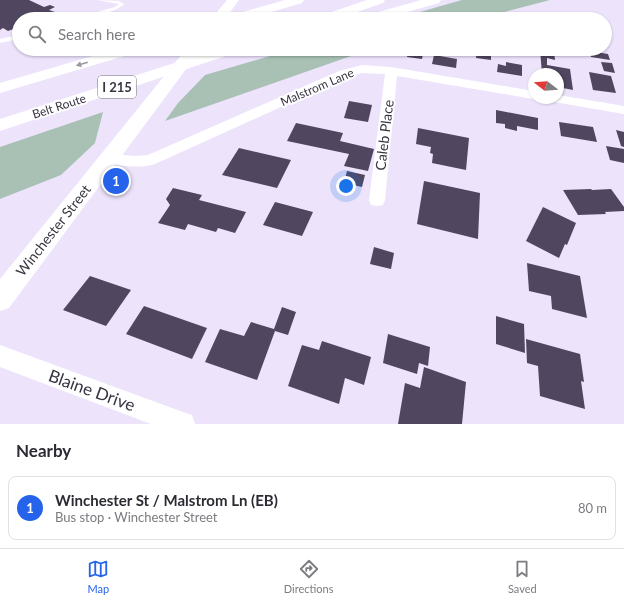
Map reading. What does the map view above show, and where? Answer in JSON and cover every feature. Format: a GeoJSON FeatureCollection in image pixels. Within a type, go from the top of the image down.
{"type":"FeatureCollection","features":[{"type":"Feature","properties":{"kind":"main road"},"geometry":{"type":"LineString","coordinates":[[224,12],[233,0]]}},
{"type":"Feature","properties":{"kind":"main road"},"geometry":{"type":"LineString","coordinates":[[345,12],[379,0]]}},
{"type":"Feature","properties":{"kind":"main road"},"geometry":{"type":"LineString","coordinates":[[393,12],[435,0]]}},
{"type":"Feature","properties":{"kind":"main road"},"geometry":{"type":"LineString","coordinates":[[257,12],[294,1]]}},
{"type":"Feature","properties":{"kind":"main road","name":"I 215"},"geometry":{"type":"LineString","coordinates":[[0,88],[109,56]]}},
{"type":"Feature","properties":{"kind":"main road","name":"Winchester Street"},"geometry":{"type":"LineString","coordinates":[[0,299],[189,56]]}},
{"type":"Feature","properties":{"kind":"main road","name":"Belt Route"},"geometry":{"type":"LineString","coordinates":[[0,125],[212,56]]}},
{"type":"Feature","properties":{"kind":"street","name":"Malstrom Lane"},"geometry":{"type":"LineString","coordinates":[[109,158],[133,161],[150,160],[351,71],[362,69],[391,71],[528,94]]}},
{"type":"Feature","properties":{"kind":"street","name":"Caleb Place"},"geometry":{"type":"LineString","coordinates":[[377,200],[381,148],[387,115],[391,71]]}},
{"type":"Feature","properties":{"kind":"street"},"geometry":{"type":"LineString","coordinates":[[564,100],[624,110]]}},
{"type":"Feature","properties":{"kind":"street","name":"Blaine Drive"},"geometry":{"type":"LineString","coordinates":[[0,356],[183,424]]}},
{"type":"Feature","properties":{"kind":"lane"},"geometry":{"type":"LineString","coordinates":[[99,0],[119,2],[122,4],[117,8],[101,12]]}},
{"type":"Feature","properties":{"kind":"lane"},"geometry":{"type":"LineString","coordinates":[[0,41],[12,38]]}},
{"type":"Feature","properties":{"kind":"green space"},"geometry":{"type":"Polygon","coordinates":[[[462,0],[550,0],[505,12],[420,12],[462,0]]]}},
{"type":"Feature","properties":{"kind":"green space"},"geometry":{"type":"Polygon","coordinates":[[[270,56],[351,56],[165,121],[178,103],[205,75],[270,56]]]}},
{"type":"Feature","properties":{"kind":"green space"},"geometry":{"type":"Polygon","coordinates":[[[103,112],[95,143],[61,175],[0,199],[0,147],[103,112]]]}},
{"type":"Feature","properties":{"kind":"building"},"geometry":{"type":"Polygon","coordinates":[[[0,0],[29,0],[44,7],[50,5],[55,7],[49,10],[55,12],[12,12],[12,30],[8,31],[3,28],[0,30],[0,0]]]}},
{"type":"Feature","properties":{"kind":"building"},"geometry":{"type":"Polygon","coordinates":[[[407,56],[423,56],[422,59],[407,56]]]}},
{"type":"Feature","properties":{"kind":"building"},"geometry":{"type":"Polygon","coordinates":[[[434,56],[457,59],[456,68],[432,64],[434,56]]]}},
{"type":"Feature","properties":{"kind":"building"},"geometry":{"type":"Polygon","coordinates":[[[476,56],[491,56],[491,60],[476,58],[476,56]]]}},
{"type":"Feature","properties":{"kind":"building"},"geometry":{"type":"Polygon","coordinates":[[[541,56],[555,56],[555,60],[547,58],[547,65],[570,69],[573,90],[564,88],[564,68],[542,68],[541,56]]]}},
{"type":"Feature","properties":{"kind":"building"},"geometry":{"type":"Polygon","coordinates":[[[609,56],[610,60],[591,57],[609,56]]]}},
{"type":"Feature","properties":{"kind":"building"},"geometry":{"type":"Polygon","coordinates":[[[506,62],[522,65],[522,76],[497,72],[498,64],[506,66],[506,62]]]}},
{"type":"Feature","properties":{"kind":"building"},"geometry":{"type":"Polygon","coordinates":[[[601,62],[612,63],[615,73],[604,71],[601,62]]]}},
{"type":"Feature","properties":{"kind":"building"},"geometry":{"type":"Polygon","coordinates":[[[589,72],[611,76],[616,93],[593,90],[589,72]]]}},
{"type":"Feature","properties":{"kind":"building"},"geometry":{"type":"Polygon","coordinates":[[[349,101],[372,105],[368,122],[344,118],[349,101]]]}},
{"type":"Feature","properties":{"kind":"building"},"geometry":{"type":"Polygon","coordinates":[[[496,110],[538,118],[538,130],[517,126],[517,131],[505,128],[505,124],[496,123],[496,110]]]}},
{"type":"Feature","properties":{"kind":"building"},"geometry":{"type":"Polygon","coordinates":[[[559,122],[593,127],[597,142],[561,136],[559,122]]]}},
{"type":"Feature","properties":{"kind":"building"},"geometry":{"type":"Polygon","coordinates":[[[296,123],[343,133],[340,141],[374,149],[368,171],[344,166],[349,154],[287,141],[296,123]]]}},
{"type":"Feature","properties":{"kind":"building"},"geometry":{"type":"Polygon","coordinates":[[[418,128],[469,138],[466,170],[432,163],[433,154],[430,153],[431,147],[416,144],[418,128]]]}},
{"type":"Feature","properties":{"kind":"building"},"geometry":{"type":"Polygon","coordinates":[[[616,130],[624,132],[624,147],[621,146],[616,130]]]}},
{"type":"Feature","properties":{"kind":"building"},"geometry":{"type":"Polygon","coordinates":[[[606,146],[624,149],[624,163],[610,160],[606,146]]]}},
{"type":"Feature","properties":{"kind":"building"},"geometry":{"type":"Polygon","coordinates":[[[239,148],[291,160],[277,188],[222,175],[239,148]]]}},
{"type":"Feature","properties":{"kind":"building"},"geometry":{"type":"Polygon","coordinates":[[[347,171],[365,175],[362,187],[344,183],[347,171]]]}},
{"type":"Feature","properties":{"kind":"building"},"geometry":{"type":"Polygon","coordinates":[[[424,181],[480,193],[478,239],[417,224],[424,181]]]}},
{"type":"Feature","properties":{"kind":"building"},"geometry":{"type":"Polygon","coordinates":[[[173,188],[202,195],[199,200],[246,212],[235,233],[218,228],[216,232],[188,224],[185,230],[158,223],[170,205],[166,199],[173,188]]]}},
{"type":"Feature","properties":{"kind":"building"},"geometry":{"type":"Polygon","coordinates":[[[611,189],[624,207],[624,211],[605,212],[606,214],[578,215],[563,190],[611,189]]]}},
{"type":"Feature","properties":{"kind":"building"},"geometry":{"type":"Polygon","coordinates":[[[275,202],[313,212],[302,236],[263,225],[275,202]]]}},
{"type":"Feature","properties":{"kind":"building"},"geometry":{"type":"Polygon","coordinates":[[[543,207],[576,223],[567,245],[565,244],[559,258],[526,241],[543,207]]]}},
{"type":"Feature","properties":{"kind":"building"},"geometry":{"type":"Polygon","coordinates":[[[374,247],[394,253],[391,269],[370,264],[374,247]]]}},
{"type":"Feature","properties":{"kind":"building"},"geometry":{"type":"Polygon","coordinates":[[[527,263],[580,276],[587,318],[552,309],[551,296],[529,291],[527,263]]]}},
{"type":"Feature","properties":{"kind":"building"},"geometry":{"type":"Polygon","coordinates":[[[90,276],[131,290],[106,326],[63,310],[90,276]]]}},
{"type":"Feature","properties":{"kind":"building"},"geometry":{"type":"Polygon","coordinates":[[[144,306],[207,328],[192,359],[126,334],[144,306]]]}},
{"type":"Feature","properties":{"kind":"building"},"geometry":{"type":"Polygon","coordinates":[[[282,307],[296,312],[288,335],[275,331],[257,380],[205,362],[220,329],[244,336],[251,322],[274,329],[282,307]]]}},
{"type":"Feature","properties":{"kind":"building"},"geometry":{"type":"Polygon","coordinates":[[[496,316],[524,324],[525,353],[496,344],[496,316]]]}},
{"type":"Feature","properties":{"kind":"building"},"geometry":{"type":"Polygon","coordinates":[[[388,334],[430,347],[428,366],[419,363],[417,374],[383,363],[388,334]]]}},
{"type":"Feature","properties":{"kind":"building"},"geometry":{"type":"Polygon","coordinates":[[[526,339],[580,354],[584,382],[581,381],[585,409],[540,396],[538,366],[527,363],[526,339]]]}},
{"type":"Feature","properties":{"kind":"building"},"geometry":{"type":"Polygon","coordinates":[[[322,341],[371,357],[364,385],[345,378],[339,404],[288,386],[302,345],[319,350],[322,341]]]}},
{"type":"Feature","properties":{"kind":"building"},"geometry":{"type":"Polygon","coordinates":[[[424,367],[466,382],[462,424],[398,424],[405,383],[420,388],[424,367]]]}},
{"type":"Feature","properties":{"kind":"place","name":"Winchester St / Malstrom Ln (EB)"},"geometry":{"type":"Point","coordinates":[116,181]}}]}
